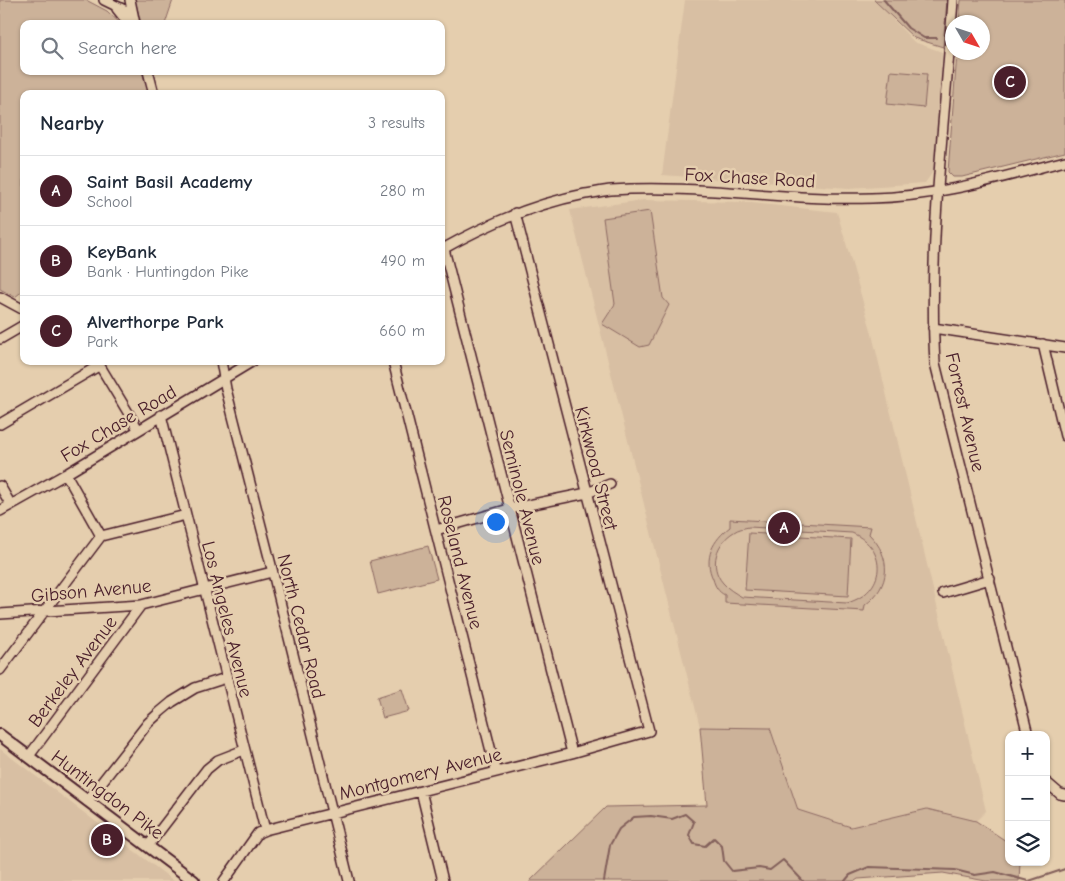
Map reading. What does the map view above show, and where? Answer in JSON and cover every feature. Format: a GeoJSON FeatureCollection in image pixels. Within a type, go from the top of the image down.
{"type":"FeatureCollection","features":[{"type":"Feature","properties":{"kind":"main road","name":"Huntingdon Pike"},"geometry":{"type":"LineString","coordinates":[[0,735],[194,881]]}},
{"type":"Feature","properties":{"kind":"street"},"geometry":{"type":"LineString","coordinates":[[130,0],[134,19]]}},
{"type":"Feature","properties":{"kind":"street","name":"Forrest Avenue"},"geometry":{"type":"LineString","coordinates":[[953,0],[937,191],[933,328],[935,363],[1027,731]]}},
{"type":"Feature","properties":{"kind":"street"},"geometry":{"type":"LineString","coordinates":[[109,2],[134,19]]}},
{"type":"Feature","properties":{"kind":"street"},"geometry":{"type":"LineString","coordinates":[[109,2],[125,20]]}},
{"type":"Feature","properties":{"kind":"street"},"geometry":{"type":"LineString","coordinates":[[149,75],[153,90]]}},
{"type":"Feature","properties":{"kind":"street","name":"Fox Chase Road"},"geometry":{"type":"LineString","coordinates":[[445,248],[475,231],[515,213],[558,199],[610,190],[686,189],[840,198],[873,198],[928,194],[1065,161]]}},
{"type":"Feature","properties":{"kind":"street","name":"Kirkwood Street"},"geometry":{"type":"LineString","coordinates":[[515,213],[648,732]]}},
{"type":"Feature","properties":{"kind":"street","name":"Seminole Avenue"},"geometry":{"type":"LineString","coordinates":[[445,257],[572,753]]}},
{"type":"Feature","properties":{"kind":"street"},"geometry":{"type":"LineString","coordinates":[[0,297],[20,308]]}},
{"type":"Feature","properties":{"kind":"street"},"geometry":{"type":"LineString","coordinates":[[0,339],[20,327]]}},
{"type":"Feature","properties":{"kind":"street"},"geometry":{"type":"LineString","coordinates":[[933,328],[1065,348]]}},
{"type":"Feature","properties":{"kind":"street"},"geometry":{"type":"LineString","coordinates":[[1043,344],[1065,436]]}},
{"type":"Feature","properties":{"kind":"street"},"geometry":{"type":"LineString","coordinates":[[0,424],[96,365]]}},
{"type":"Feature","properties":{"kind":"street"},"geometry":{"type":"LineString","coordinates":[[100,365],[138,429]]}},
{"type":"Feature","properties":{"kind":"street","name":"North Cedar Road"},"geometry":{"type":"LineString","coordinates":[[222,365],[226,389],[349,881]]}},
{"type":"Feature","properties":{"kind":"street","name":"Fox Chase Road"},"geometry":{"type":"LineString","coordinates":[[0,511],[66,474],[246,365]]}},
{"type":"Feature","properties":{"kind":"street","name":"Roseland Avenue"},"geometry":{"type":"LineString","coordinates":[[393,365],[496,771]]}},
{"type":"Feature","properties":{"kind":"street","name":"Los Angeles Avenue"},"geometry":{"type":"LineString","coordinates":[[161,415],[265,830]]}},
{"type":"Feature","properties":{"kind":"street"},"geometry":{"type":"LineString","coordinates":[[66,474],[101,536]]}},
{"type":"Feature","properties":{"kind":"street"},"geometry":{"type":"LineString","coordinates":[[436,530],[509,509],[587,493],[610,484]]}},
{"type":"Feature","properties":{"kind":"street"},"geometry":{"type":"LineString","coordinates":[[0,486],[11,505]]}},
{"type":"Feature","properties":{"kind":"street"},"geometry":{"type":"LineString","coordinates":[[0,670],[101,536],[186,516]]}},
{"type":"Feature","properties":{"kind":"street","name":"Gibson Avenue"},"geometry":{"type":"LineString","coordinates":[[0,614],[141,605],[272,572]]}},
{"type":"Feature","properties":{"kind":"street"},"geometry":{"type":"LineString","coordinates":[[942,593],[990,580]]}},
{"type":"Feature","properties":{"kind":"street","name":"Berkeley Avenue"},"geometry":{"type":"LineString","coordinates":[[29,756],[141,605]]}},
{"type":"Feature","properties":{"kind":"street"},"geometry":{"type":"LineString","coordinates":[[87,801],[148,724],[160,712],[195,688],[226,678]]}},
{"type":"Feature","properties":{"kind":"street","name":"Montgomery Avenue"},"geometry":{"type":"LineString","coordinates":[[224,881],[258,832],[648,732]]}},
{"type":"Feature","properties":{"kind":"street"},"geometry":{"type":"LineString","coordinates":[[148,846],[207,769],[218,760],[244,750]]}},
{"type":"Feature","properties":{"kind":"street"},"geometry":{"type":"LineString","coordinates":[[1050,785],[1063,794]]}},
{"type":"Feature","properties":{"kind":"street"},"geometry":{"type":"LineString","coordinates":[[421,790],[443,881]]}},
{"type":"Feature","properties":{"kind":"shaded area"},"geometry":{"type":"Polygon","coordinates":[[[0,0],[86,0],[107,11],[117,20],[20,20],[20,75],[143,75],[147,90],[20,90],[20,293],[15,297],[0,289],[0,0]]]}},
{"type":"Feature","properties":{"kind":"shaded area"},"geometry":{"type":"Polygon","coordinates":[[[135,0],[173,0],[166,20],[140,20],[135,0]]]}},
{"type":"Feature","properties":{"kind":"shaded area"},"geometry":{"type":"Polygon","coordinates":[[[685,0],[875,0],[914,42],[942,52],[935,169],[925,183],[849,188],[662,175],[685,0]]]}},
{"type":"Feature","properties":{"kind":"shaded area"},"geometry":{"type":"Polygon","coordinates":[[[874,0],[947,0],[943,47],[914,38],[874,0]]]}},
{"type":"Feature","properties":{"kind":"shaded area"},"geometry":{"type":"Polygon","coordinates":[[[961,0],[1065,0],[1065,152],[962,177],[953,177],[948,172],[956,60],[990,60],[990,15],[960,15],[961,0]]]}},
{"type":"Feature","properties":{"kind":"shaded area"},"geometry":{"type":"Polygon","coordinates":[[[891,71],[927,74],[924,108],[887,104],[891,71]]]}},
{"type":"Feature","properties":{"kind":"shaded area"},"geometry":{"type":"Polygon","coordinates":[[[644,200],[742,202],[837,212],[871,330],[986,811],[976,821],[927,809],[851,827],[798,810],[770,729],[700,727],[570,210],[644,200]]]}},
{"type":"Feature","properties":{"kind":"shaded area"},"geometry":{"type":"Polygon","coordinates":[[[650,211],[663,298],[669,305],[649,345],[640,347],[602,324],[615,304],[603,218],[650,211]]]}},
{"type":"Feature","properties":{"kind":"shaded area"},"geometry":{"type":"Polygon","coordinates":[[[730,519],[871,527],[869,534],[882,552],[885,562],[884,580],[874,597],[865,605],[864,611],[725,603],[725,595],[717,588],[709,564],[711,550],[730,527],[730,519]],[[749,527],[741,529],[728,536],[719,548],[715,562],[718,576],[725,585],[742,597],[847,603],[869,590],[878,570],[877,559],[872,549],[864,540],[852,533],[749,527]]]}},
{"type":"Feature","properties":{"kind":"shaded area"},"geometry":{"type":"Polygon","coordinates":[[[749,533],[851,539],[848,596],[745,590],[749,533]]]}},
{"type":"Feature","properties":{"kind":"shaded area"},"geometry":{"type":"Polygon","coordinates":[[[428,546],[437,579],[378,594],[370,561],[428,546]]]}},
{"type":"Feature","properties":{"kind":"shaded area"},"geometry":{"type":"Polygon","coordinates":[[[402,689],[409,711],[383,718],[377,697],[402,689]]]}},
{"type":"Feature","properties":{"kind":"shaded area"},"geometry":{"type":"Polygon","coordinates":[[[700,727],[770,728],[798,810],[851,827],[927,809],[976,821],[1005,840],[1005,866],[1020,866],[1019,881],[986,881],[943,873],[858,879],[855,881],[530,881],[606,807],[707,805],[700,727]]]}},
{"type":"Feature","properties":{"kind":"shaded area"},"geometry":{"type":"Polygon","coordinates":[[[0,749],[137,853],[174,881],[0,881],[0,749]]]}},
{"type":"Feature","properties":{"kind":"waterway"},"geometry":{"type":"LineString","coordinates":[[884,0],[908,28],[924,38],[937,38]]}},
{"type":"Feature","properties":{"kind":"waterway"},"geometry":{"type":"LineString","coordinates":[[604,881],[610,845],[619,829],[634,817],[651,816],[672,819],[685,814],[694,822],[689,835],[694,844],[705,846],[714,838],[722,846],[724,861],[732,871],[759,868],[770,870],[783,860],[803,881]]}},
{"type":"Feature","properties":{"kind":"waterway"},"geometry":{"type":"LineString","coordinates":[[845,881],[850,875],[869,867],[955,870],[975,875],[995,872],[1028,881]]}},
{"type":"Feature","properties":{"kind":"waterway"},"geometry":{"type":"LineString","coordinates":[[1029,881],[1065,869]]}},
{"type":"Feature","properties":{"kind":"place","name":"Alverthorpe Park"},"geometry":{"type":"Point","coordinates":[1010,82]}},
{"type":"Feature","properties":{"kind":"place","name":"Saint Basil Academy"},"geometry":{"type":"Point","coordinates":[784,528]}},
{"type":"Feature","properties":{"kind":"place","name":"KeyBank"},"geometry":{"type":"Point","coordinates":[107,840]}}]}
